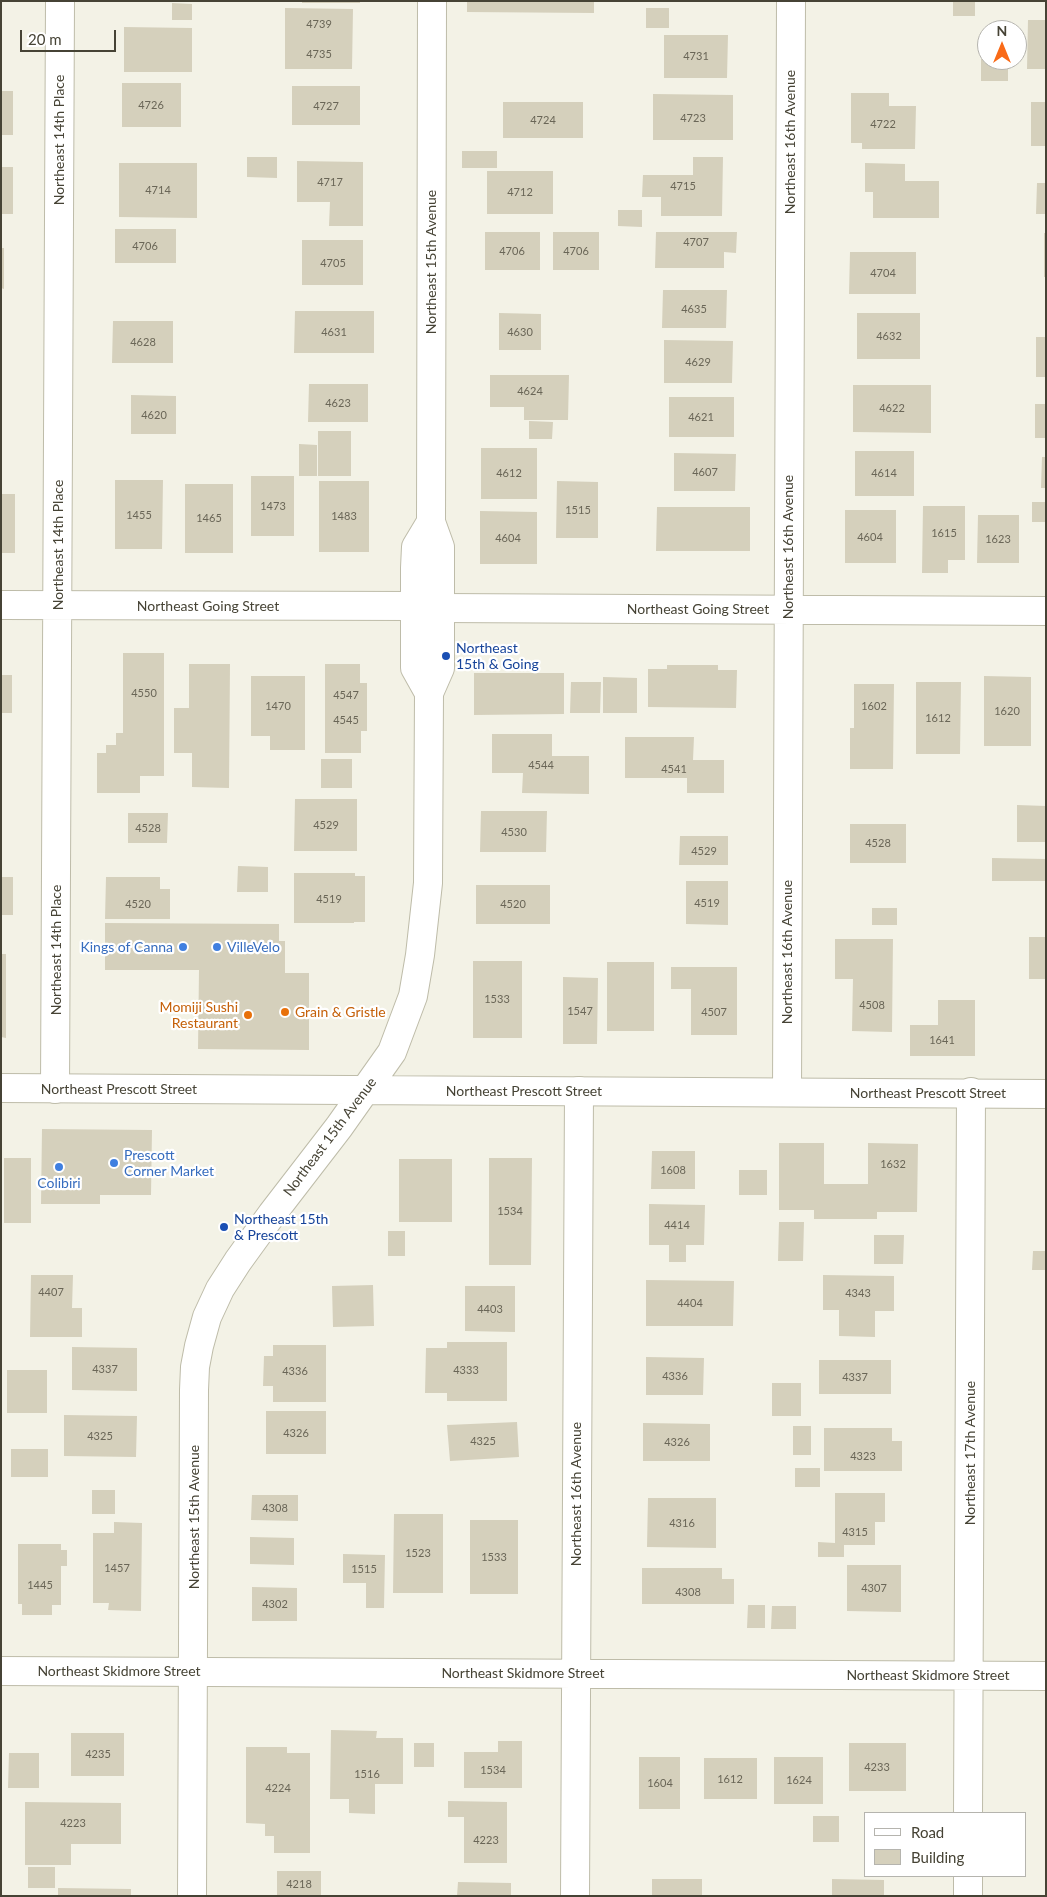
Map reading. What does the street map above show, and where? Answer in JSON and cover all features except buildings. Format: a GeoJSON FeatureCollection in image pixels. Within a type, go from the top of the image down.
{"type":"FeatureCollection","features":[{"type":"Feature","properties":{"kind":"street","name":"Northeast 14th Place"},"geometry":{"type":"LineString","coordinates":[[55,1089],[60,1]]}},
{"type":"Feature","properties":{"kind":"street","name":"Northeast 15th Avenue"},"geometry":{"type":"LineString","coordinates":[[192,1896],[195,1367],[198,1346],[207,1317],[220,1289],[238,1261],[392,1052],[413,996],[420,955],[428,883],[429,693],[415,668],[428,607],[416,547],[430,522],[432,1]]}},
{"type":"Feature","properties":{"kind":"street","name":"Northeast 16th Avenue"},"geometry":{"type":"LineString","coordinates":[[787,1092],[791,1]]}},
{"type":"Feature","properties":{"kind":"street","name":"Northeast Going Street"},"geometry":{"type":"LineString","coordinates":[[1,605],[1046,611]]}},
{"type":"Feature","properties":{"kind":"street","name":"Northeast Prescott Street"},"geometry":{"type":"LineString","coordinates":[[1,1088],[971,1092],[1046,1094]]}},
{"type":"Feature","properties":{"kind":"street","name":"Northeast 16th Avenue"},"geometry":{"type":"LineString","coordinates":[[575,1896],[578,1091]]}},
{"type":"Feature","properties":{"kind":"street","name":"Northeast 17th Avenue"},"geometry":{"type":"LineString","coordinates":[[968,1812],[971,1092]]}},
{"type":"Feature","properties":{"kind":"street","name":"Northeast Skidmore Street"},"geometry":{"type":"LineString","coordinates":[[1,1671],[1046,1676]]}},
{"type":"Feature","properties":{"kind":"street"},"geometry":{"type":"LineString","coordinates":[[968,1877],[968,1896]]}},
{"type":"Feature","properties":{"kind":"place","name":"Northeast 15th & Going"},"geometry":{"type":"Point","coordinates":[446,656]}},
{"type":"Feature","properties":{"kind":"place","name":"Kings of Canna"},"geometry":{"type":"Point","coordinates":[183,947]}},
{"type":"Feature","properties":{"kind":"place","name":"VilleVelo"},"geometry":{"type":"Point","coordinates":[217,947]}},
{"type":"Feature","properties":{"kind":"place","name":"Grain & Gristle"},"geometry":{"type":"Point","coordinates":[285,1012]}},
{"type":"Feature","properties":{"kind":"place","name":"Momiji Sushi Restaurant"},"geometry":{"type":"Point","coordinates":[248,1015]}},
{"type":"Feature","properties":{"kind":"place","name":"Prescott Corner Market"},"geometry":{"type":"Point","coordinates":[114,1163]}},
{"type":"Feature","properties":{"kind":"place","name":"Colibiri"},"geometry":{"type":"Point","coordinates":[59,1167]}},
{"type":"Feature","properties":{"kind":"place","name":"Northeast 15th & Prescott"},"geometry":{"type":"Point","coordinates":[224,1227]}}]}
